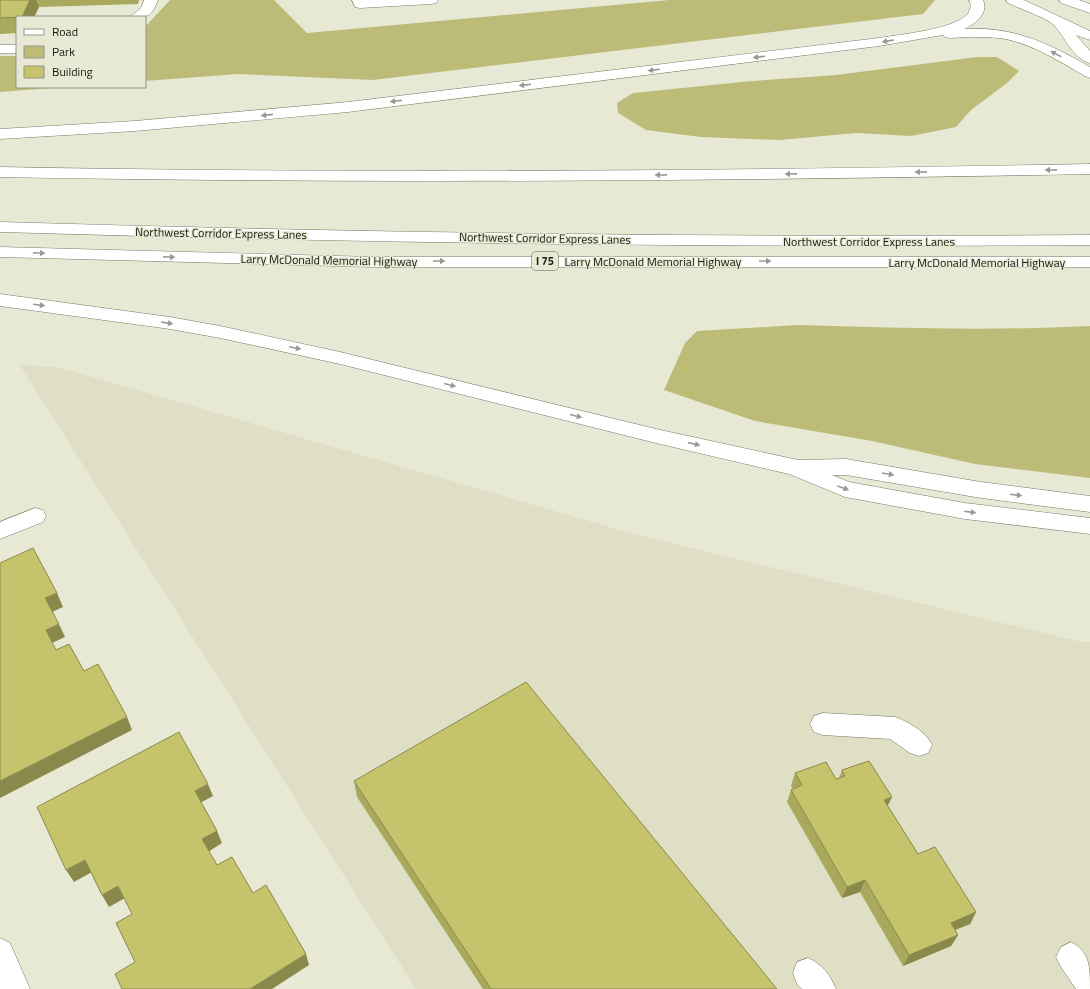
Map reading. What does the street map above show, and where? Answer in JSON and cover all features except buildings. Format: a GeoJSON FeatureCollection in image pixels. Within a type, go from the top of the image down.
{"type":"FeatureCollection","features":[{"type":"Feature","properties":{"kind":"main road"},"geometry":{"type":"LineString","coordinates":[[138,16],[147,10],[151,0]]}},
{"type":"Feature","properties":{"kind":"main road"},"geometry":{"type":"LineString","coordinates":[[360,0],[360,4],[431,0]]}},
{"type":"Feature","properties":{"kind":"main road"},"geometry":{"type":"LineString","coordinates":[[917,36],[954,27],[970,21],[975,17],[978,7],[976,0]]}},
{"type":"Feature","properties":{"kind":"main road"},"geometry":{"type":"LineString","coordinates":[[1013,0],[1090,36]]}},
{"type":"Feature","properties":{"kind":"main road"},"geometry":{"type":"LineString","coordinates":[[1040,0],[1079,49],[1090,59]]}},
{"type":"Feature","properties":{"kind":"main road"},"geometry":{"type":"LineString","coordinates":[[1066,0],[1090,9]]}},
{"type":"Feature","properties":{"kind":"main road"},"geometry":{"type":"LineString","coordinates":[[0,134],[135,126],[348,107],[762,57],[917,36],[994,33],[1017,38],[1054,53],[1090,73]]}},
{"type":"Feature","properties":{"kind":"main road"},"geometry":{"type":"LineString","coordinates":[[0,49],[16,49]]}},
{"type":"Feature","properties":{"kind":"main road"},"geometry":{"type":"LineString","coordinates":[[0,172],[377,177],[679,175],[1090,169]]}},
{"type":"Feature","properties":{"kind":"main road","name":"Northwest Corridor Express Lanes"},"geometry":{"type":"LineString","coordinates":[[0,226],[244,235],[857,242],[1090,240]]}},
{"type":"Feature","properties":{"kind":"main road","name":"Larry McDonald Memorial Highway"},"geometry":{"type":"LineString","coordinates":[[0,252],[374,262],[1090,262]]}},
{"type":"Feature","properties":{"kind":"main road"},"geometry":{"type":"LineString","coordinates":[[0,300],[96,312],[227,333],[340,358],[656,436],[794,467],[845,489],[965,511],[1090,526]]}},
{"type":"Feature","properties":{"kind":"main road"},"geometry":{"type":"LineString","coordinates":[[794,467],[846,466],[981,490],[1090,504]]}},
{"type":"Feature","properties":{"kind":"main road"},"geometry":{"type":"LineString","coordinates":[[0,531],[35,516]]}},
{"type":"Feature","properties":{"kind":"main road"},"geometry":{"type":"LineString","coordinates":[[823,724],[895,728],[919,745]]}},
{"type":"Feature","properties":{"kind":"main road"},"geometry":{"type":"LineString","coordinates":[[0,952],[15,989]]}},
{"type":"Feature","properties":{"kind":"main road"},"geometry":{"type":"LineString","coordinates":[[1071,957],[1090,983]]}},
{"type":"Feature","properties":{"kind":"shaded area"},"geometry":{"type":"Polygon","coordinates":[[[19,364],[61,368],[634,534],[1081,642],[1090,642],[1090,989],[416,989],[19,364]]]}},
{"type":"Feature","properties":{"kind":"green space"},"geometry":{"type":"Polygon","coordinates":[[[170,0],[274,0],[307,33],[669,0],[935,0],[923,14],[373,80],[238,74],[146,81],[146,26],[170,0]]]}},
{"type":"Feature","properties":{"kind":"green space"},"geometry":{"type":"Polygon","coordinates":[[[0,56],[16,56],[16,88],[51,88],[0,92],[0,56]]]}},
{"type":"Feature","properties":{"kind":"green space"},"geometry":{"type":"Polygon","coordinates":[[[977,57],[997,57],[1019,71],[1007,83],[971,110],[956,127],[911,136],[856,133],[780,140],[701,137],[646,130],[618,113],[617,103],[633,93],[752,81],[836,75],[977,57]]]}},
{"type":"Feature","properties":{"kind":"green space"},"geometry":{"type":"Polygon","coordinates":[[[798,325],[981,329],[1090,326],[1090,478],[975,464],[872,441],[755,421],[664,390],[685,343],[697,331],[798,325]]]}}]}
